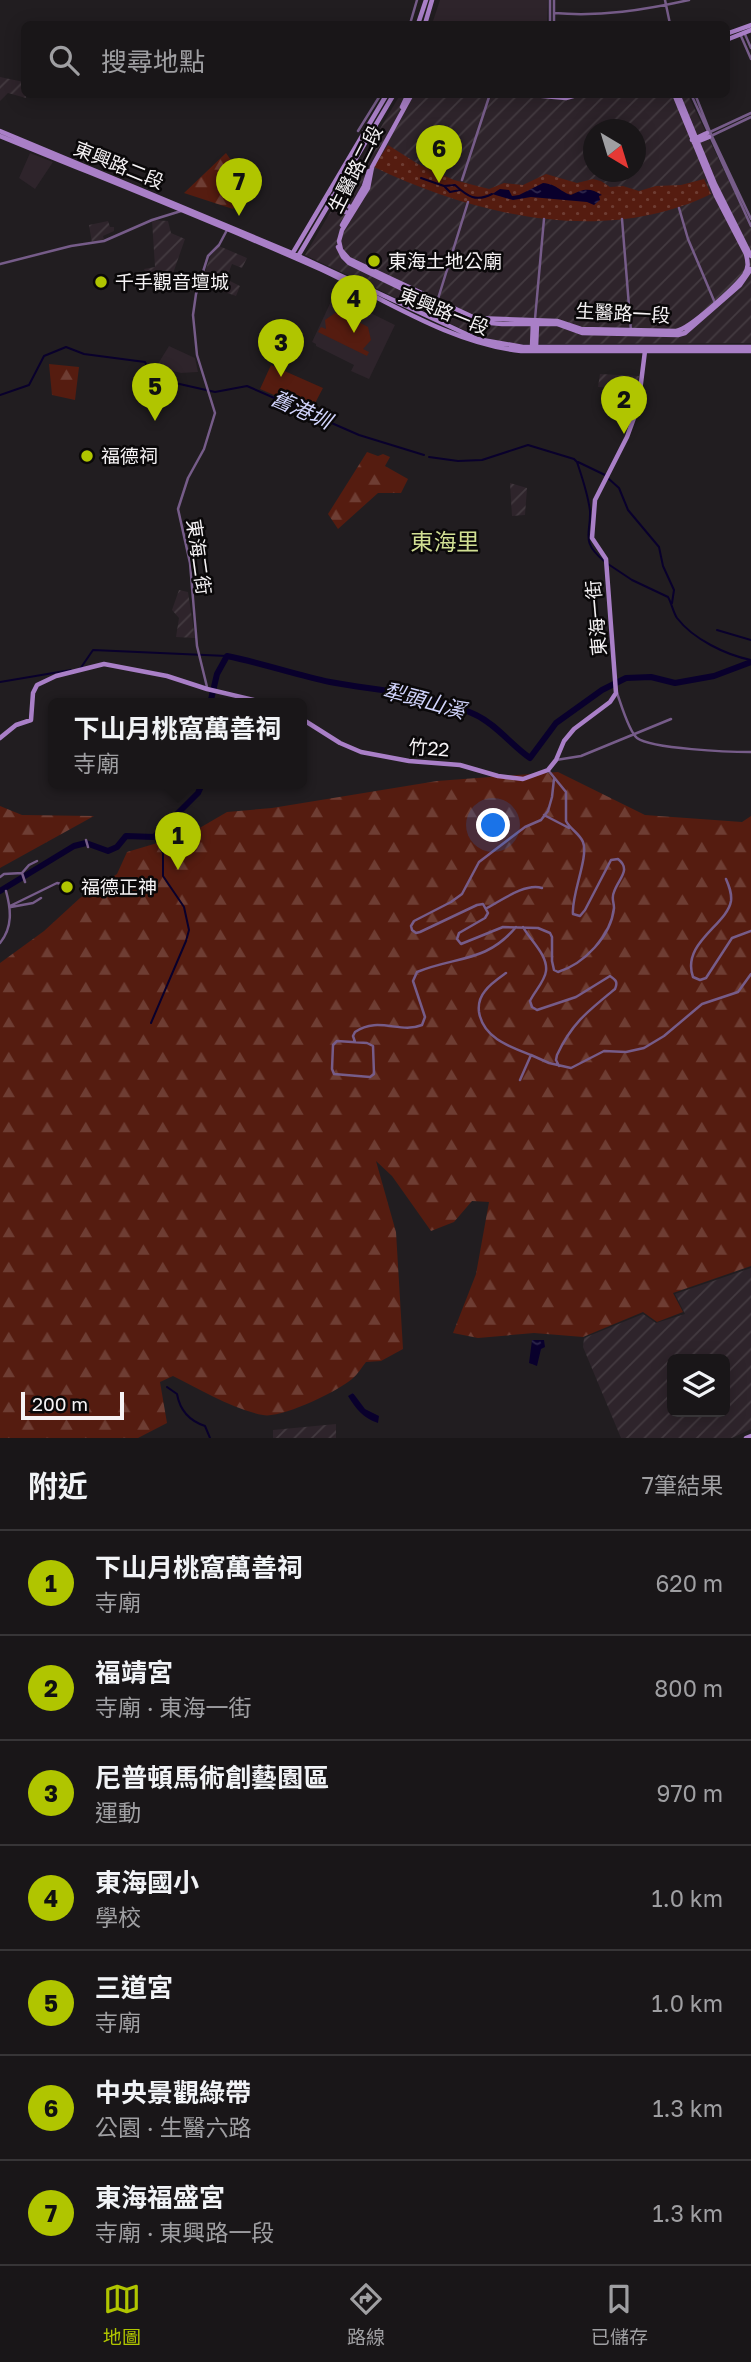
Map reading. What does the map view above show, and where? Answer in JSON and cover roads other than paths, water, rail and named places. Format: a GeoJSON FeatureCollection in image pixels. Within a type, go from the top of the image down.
{"type":"FeatureCollection","features":[{"type":"Feature","properties":{"kind":"street"},"geometry":{"type":"LineString","coordinates":[[411,21],[417,0]]}},
{"type":"Feature","properties":{"kind":"street"},"geometry":{"type":"LineString","coordinates":[[419,21],[426,0]]}},
{"type":"Feature","properties":{"kind":"street"},"geometry":{"type":"LineString","coordinates":[[426,21],[432,0]]}},
{"type":"Feature","properties":{"kind":"street"},"geometry":{"type":"LineString","coordinates":[[552,0],[553,21]]}},
{"type":"Feature","properties":{"kind":"street"},"geometry":{"type":"LineString","coordinates":[[552,0],[552,21]]}},
{"type":"Feature","properties":{"kind":"street"},"geometry":{"type":"LineString","coordinates":[[665,0],[669,21]]}},
{"type":"Feature","properties":{"kind":"street"},"geometry":{"type":"LineString","coordinates":[[554,13],[594,15],[640,10],[689,0]]}},
{"type":"Feature","properties":{"kind":"street"},"geometry":{"type":"LineString","coordinates":[[730,38],[751,25]]}},
{"type":"Feature","properties":{"kind":"street"},"geometry":{"type":"LineString","coordinates":[[730,33],[751,30]]}},
{"type":"Feature","properties":{"kind":"street"},"geometry":{"type":"LineString","coordinates":[[741,32],[751,48]]}},
{"type":"Feature","properties":{"kind":"street"},"geometry":{"type":"LineString","coordinates":[[741,32],[751,59]]}},
{"type":"Feature","properties":{"kind":"street"},"geometry":{"type":"LineString","coordinates":[[358,131],[379,98]]}},
{"type":"Feature","properties":{"kind":"street"},"geometry":{"type":"LineString","coordinates":[[294,256],[385,98]]}},
{"type":"Feature","properties":{"kind":"street"},"geometry":{"type":"LineString","coordinates":[[294,256],[392,98]]}},
{"type":"Feature","properties":{"kind":"street","name":"生醫路二段"},"geometry":{"type":"LineString","coordinates":[[408,98],[372,167],[368,188],[340,228],[338,251],[359,269],[475,318],[535,322]]}},
{"type":"Feature","properties":{"kind":"street"},"geometry":{"type":"LineString","coordinates":[[462,180],[489,98]]}},
{"type":"Feature","properties":{"kind":"street","name":"生醫路一段"},"geometry":{"type":"LineString","coordinates":[[535,322],[557,321],[582,329],[678,335],[685,333],[745,274],[748,264],[746,254],[694,141],[678,98]]}},
{"type":"Feature","properties":{"kind":"street"},"geometry":{"type":"LineString","coordinates":[[695,98],[751,226]]}},
{"type":"Feature","properties":{"kind":"street"},"geometry":{"type":"LineString","coordinates":[[694,141],[751,115]]}},
{"type":"Feature","properties":{"kind":"street","name":"東興路二段"},"geometry":{"type":"LineString","coordinates":[[0,134],[227,228]]}},
{"type":"Feature","properties":{"kind":"street"},"geometry":{"type":"LineString","coordinates":[[333,196],[352,212]]}},
{"type":"Feature","properties":{"kind":"street"},"geometry":{"type":"LineString","coordinates":[[329,202],[352,212]]}},
{"type":"Feature","properties":{"kind":"street"},"geometry":{"type":"LineString","coordinates":[[436,303],[468,202]]}},
{"type":"Feature","properties":{"kind":"street"},"geometry":{"type":"LineString","coordinates":[[679,208],[688,239],[716,304]]}},
{"type":"Feature","properties":{"kind":"street"},"geometry":{"type":"LineString","coordinates":[[0,264],[71,246],[104,241],[152,220],[184,210]]}},
{"type":"Feature","properties":{"kind":"street"},"geometry":{"type":"LineString","coordinates":[[534,347],[544,219]]}},
{"type":"Feature","properties":{"kind":"street"},"geometry":{"type":"LineString","coordinates":[[622,219],[631,332]]}},
{"type":"Feature","properties":{"kind":"street","name":"生醫路一段"},"geometry":{"type":"LineString","coordinates":[[730,219],[751,256]]}},
{"type":"Feature","properties":{"kind":"street","name":"東興路一段"},"geometry":{"type":"LineString","coordinates":[[227,228],[294,256],[422,319],[467,338],[508,349],[751,349]]}},
{"type":"Feature","properties":{"kind":"street","name":"東海二街"},"geometry":{"type":"LineString","coordinates":[[207,688],[198,650],[190,563],[178,509],[188,478],[204,449],[215,413],[197,355],[193,315],[196,294],[208,256],[219,245],[227,228]]}},
{"type":"Feature","properties":{"kind":"street","name":"生醫路一段"},"geometry":{"type":"LineString","coordinates":[[716,304],[740,285],[751,269]]}},
{"type":"Feature","properties":{"kind":"street","name":"東海一街"},"geometry":{"type":"LineString","coordinates":[[616,693],[606,562],[592,538],[594,500],[627,437],[638,407],[645,349]]}},
{"type":"Feature","properties":{"kind":"street"},"geometry":{"type":"LineString","coordinates":[[0,738],[16,725],[31,720],[33,693],[37,685],[56,676],[75,673],[95,665],[126,667],[247,698]]}},
{"type":"Feature","properties":{"kind":"street"},"geometry":{"type":"LineString","coordinates":[[616,693],[639,740],[670,747],[751,752]]}},
{"type":"Feature","properties":{"kind":"street"},"geometry":{"type":"LineString","coordinates":[[570,828],[566,821],[566,792],[548,770],[574,729],[610,702],[616,693]]}},
{"type":"Feature","properties":{"kind":"street"},"geometry":{"type":"LineString","coordinates":[[556,760],[582,755],[671,719]]}},
{"type":"Feature","properties":{"kind":"street","name":"竹22"},"geometry":{"type":"LineString","coordinates":[[307,722],[340,743],[386,758],[460,765],[512,779],[523,779],[548,770]]}},
{"type":"Feature","properties":{"kind":"street"},"geometry":{"type":"LineString","coordinates":[[544,815],[570,828],[580,837],[585,848],[572,909],[576,916],[580,916],[585,910],[611,860],[618,859],[624,864],[625,871],[612,895],[614,909],[607,931],[593,950],[558,972],[553,967],[550,933],[538,928],[517,926],[494,930],[467,943],[457,942],[459,933],[485,918],[488,913],[484,904],[420,932],[412,930],[414,921],[462,894],[479,862],[487,855],[525,827],[541,820],[552,797],[554,779]]}},
{"type":"Feature","properties":{"kind":"street"},"geometry":{"type":"LineString","coordinates":[[86,840],[88,846]]}},
{"type":"Feature","properties":{"kind":"street"},"geometry":{"type":"LineString","coordinates":[[0,877],[5,874],[24,878],[29,865],[37,861]]}},
{"type":"Feature","properties":{"kind":"street"},"geometry":{"type":"LineString","coordinates":[[726,879],[731,892],[728,910],[708,931],[696,949],[691,970],[693,977],[700,980],[706,978],[732,939],[751,931]]}},
{"type":"Feature","properties":{"kind":"street"},"geometry":{"type":"LineString","coordinates":[[11,906],[57,883],[66,885]]}},
{"type":"Feature","properties":{"kind":"street"},"geometry":{"type":"LineString","coordinates":[[487,908],[522,890],[542,888]]}},
{"type":"Feature","properties":{"kind":"street"},"geometry":{"type":"LineString","coordinates":[[0,943],[8,929],[11,906],[6,891]]}},
{"type":"Feature","properties":{"kind":"street"},"geometry":{"type":"LineString","coordinates":[[11,906],[33,903],[41,898]]}},
{"type":"Feature","properties":{"kind":"street"},"geometry":{"type":"LineString","coordinates":[[355,1042],[355,1032],[374,1024],[413,1028],[422,1025],[425,1017],[413,981],[417,972],[474,958],[506,939],[517,926]]}},
{"type":"Feature","properties":{"kind":"street"},"geometry":{"type":"LineString","coordinates":[[523,927],[538,947],[546,972],[530,1001],[537,1010],[576,997],[610,976],[617,984],[615,989],[579,1018],[570,1030],[556,1055],[559,1066]]}},
{"type":"Feature","properties":{"kind":"street"},"geometry":{"type":"LineString","coordinates":[[506,973],[483,993],[479,1005],[481,1021],[491,1035],[508,1046],[559,1066],[572,1068],[604,1051],[626,1052],[650,1045],[702,1004],[738,992],[751,974]]}},
{"type":"Feature","properties":{"kind":"street"},"geometry":{"type":"LineString","coordinates":[[355,1042],[373,1046],[374,1074],[370,1077],[334,1074],[334,1043],[355,1042]]}},
{"type":"Feature","properties":{"kind":"street"},"geometry":{"type":"LineString","coordinates":[[520,1080],[531,1055]]}},
{"type":"Feature","properties":{"kind":"street"},"geometry":{"type":"LineString","coordinates":[[746,1438],[751,1436]]}},
{"type":"Feature","properties":{"kind":"water"},"geometry":{"type":"Polygon","coordinates":[[[543,183],[571,195],[587,190],[602,195],[594,205],[531,197],[513,200],[492,194],[500,189],[509,190],[512,196],[519,195],[543,183]]]}},
{"type":"Feature","properties":{"kind":"water"},"geometry":{"type":"Polygon","coordinates":[[[532,1340],[544,1340],[545,1347],[541,1349],[537,1366],[529,1363],[532,1340]]]}},
{"type":"Feature","properties":{"kind":"water"},"geometry":{"type":"Polygon","coordinates":[[[353,1393],[365,1409],[379,1416],[378,1423],[357,1409],[348,1396],[353,1393]]]}},
{"type":"Feature","properties":{"kind":"waterway"},"geometry":{"type":"LineString","coordinates":[[421,178],[444,186],[455,185],[472,197],[481,198],[492,194]]}},
{"type":"Feature","properties":{"kind":"waterway"},"geometry":{"type":"LineString","coordinates":[[445,187],[450,192],[460,190]]}},
{"type":"Feature","properties":{"kind":"waterway","name":"舊港圳"},"geometry":{"type":"LineString","coordinates":[[0,395],[29,385],[44,356],[66,347],[84,354],[145,362],[153,378],[215,392],[247,386],[359,435],[424,455]]}},
{"type":"Feature","properties":{"kind":"waterway","name":"舊港圳"},"geometry":{"type":"LineString","coordinates":[[429,457],[458,461],[482,460],[528,445],[574,459],[589,505],[589,542],[604,561]]}},
{"type":"Feature","properties":{"kind":"waterway","name":"舊港圳"},"geometry":{"type":"LineString","coordinates":[[578,462],[605,475]]}},
{"type":"Feature","properties":{"kind":"waterway","name":"舊港圳"},"geometry":{"type":"LineString","coordinates":[[609,479],[619,488],[628,510],[659,547],[663,566],[674,590],[672,603]]}},
{"type":"Feature","properties":{"kind":"waterway","name":"舊港圳"},"geometry":{"type":"LineString","coordinates":[[608,564],[632,580],[668,597],[677,618],[692,633],[721,650],[751,660]]}},
{"type":"Feature","properties":{"kind":"waterway"},"geometry":{"type":"LineString","coordinates":[[717,630],[751,640]]}},
{"type":"Feature","properties":{"kind":"waterway"},"geometry":{"type":"LineString","coordinates":[[80,669],[93,650],[227,656]]}},
{"type":"Feature","properties":{"kind":"waterway","name":"犁頭山溪"},"geometry":{"type":"LineString","coordinates":[[211,698],[217,674],[227,656],[330,682],[423,697],[459,708],[491,724],[530,758],[556,723],[602,690],[626,678],[651,677],[675,683],[714,676],[751,662]]}},
{"type":"Feature","properties":{"kind":"waterway"},"geometry":{"type":"LineString","coordinates":[[0,682],[71,670]]}},
{"type":"Feature","properties":{"kind":"waterway","name":"犁頭山溪"},"geometry":{"type":"LineString","coordinates":[[0,891],[74,846],[86,843],[108,851],[117,847],[126,836],[154,837],[200,789]]}},
{"type":"Feature","properties":{"kind":"waterway"},"geometry":{"type":"LineString","coordinates":[[151,1023],[189,930],[184,907],[163,876],[163,853],[154,837]]}},
{"type":"Feature","properties":{"kind":"waterway"},"geometry":{"type":"LineString","coordinates":[[167,1387],[177,1394],[186,1414],[205,1426],[210,1438]]}},
{"type":"Feature","properties":{"kind":"place","name":"中央景觀綠帶"},"geometry":{"type":"Point","coordinates":[439,183]}},
{"type":"Feature","properties":{"kind":"place","name":"東海福盛宮"},"geometry":{"type":"Point","coordinates":[239,216]}},
{"type":"Feature","properties":{"kind":"place","name":"東海土地公廟"},"geometry":{"type":"Point","coordinates":[374,261]}},
{"type":"Feature","properties":{"kind":"place","name":"千手觀音壇城"},"geometry":{"type":"Point","coordinates":[101,282]}},
{"type":"Feature","properties":{"kind":"place","name":"東海國小"},"geometry":{"type":"Point","coordinates":[354,333]}},
{"type":"Feature","properties":{"kind":"place","name":"尼普頓馬術創藝園區"},"geometry":{"type":"Point","coordinates":[281,377]}},
{"type":"Feature","properties":{"kind":"place","name":"三道宮"},"geometry":{"type":"Point","coordinates":[155,421]}},
{"type":"Feature","properties":{"kind":"place","name":"福靖宮"},"geometry":{"type":"Point","coordinates":[624,434]}},
{"type":"Feature","properties":{"kind":"place","name":"福德祠"},"geometry":{"type":"Point","coordinates":[87,456]}},
{"type":"Feature","properties":{"kind":"place","name":"下山月桃窩萬善祠"},"geometry":{"type":"Point","coordinates":[178,870]}},
{"type":"Feature","properties":{"kind":"place","name":"福德正神"},"geometry":{"type":"Point","coordinates":[67,887]}},
{"type":"Feature","properties":{"kind":"district","name":"東海里"},"geometry":{"type":"Point","coordinates":[445,542]}}]}
